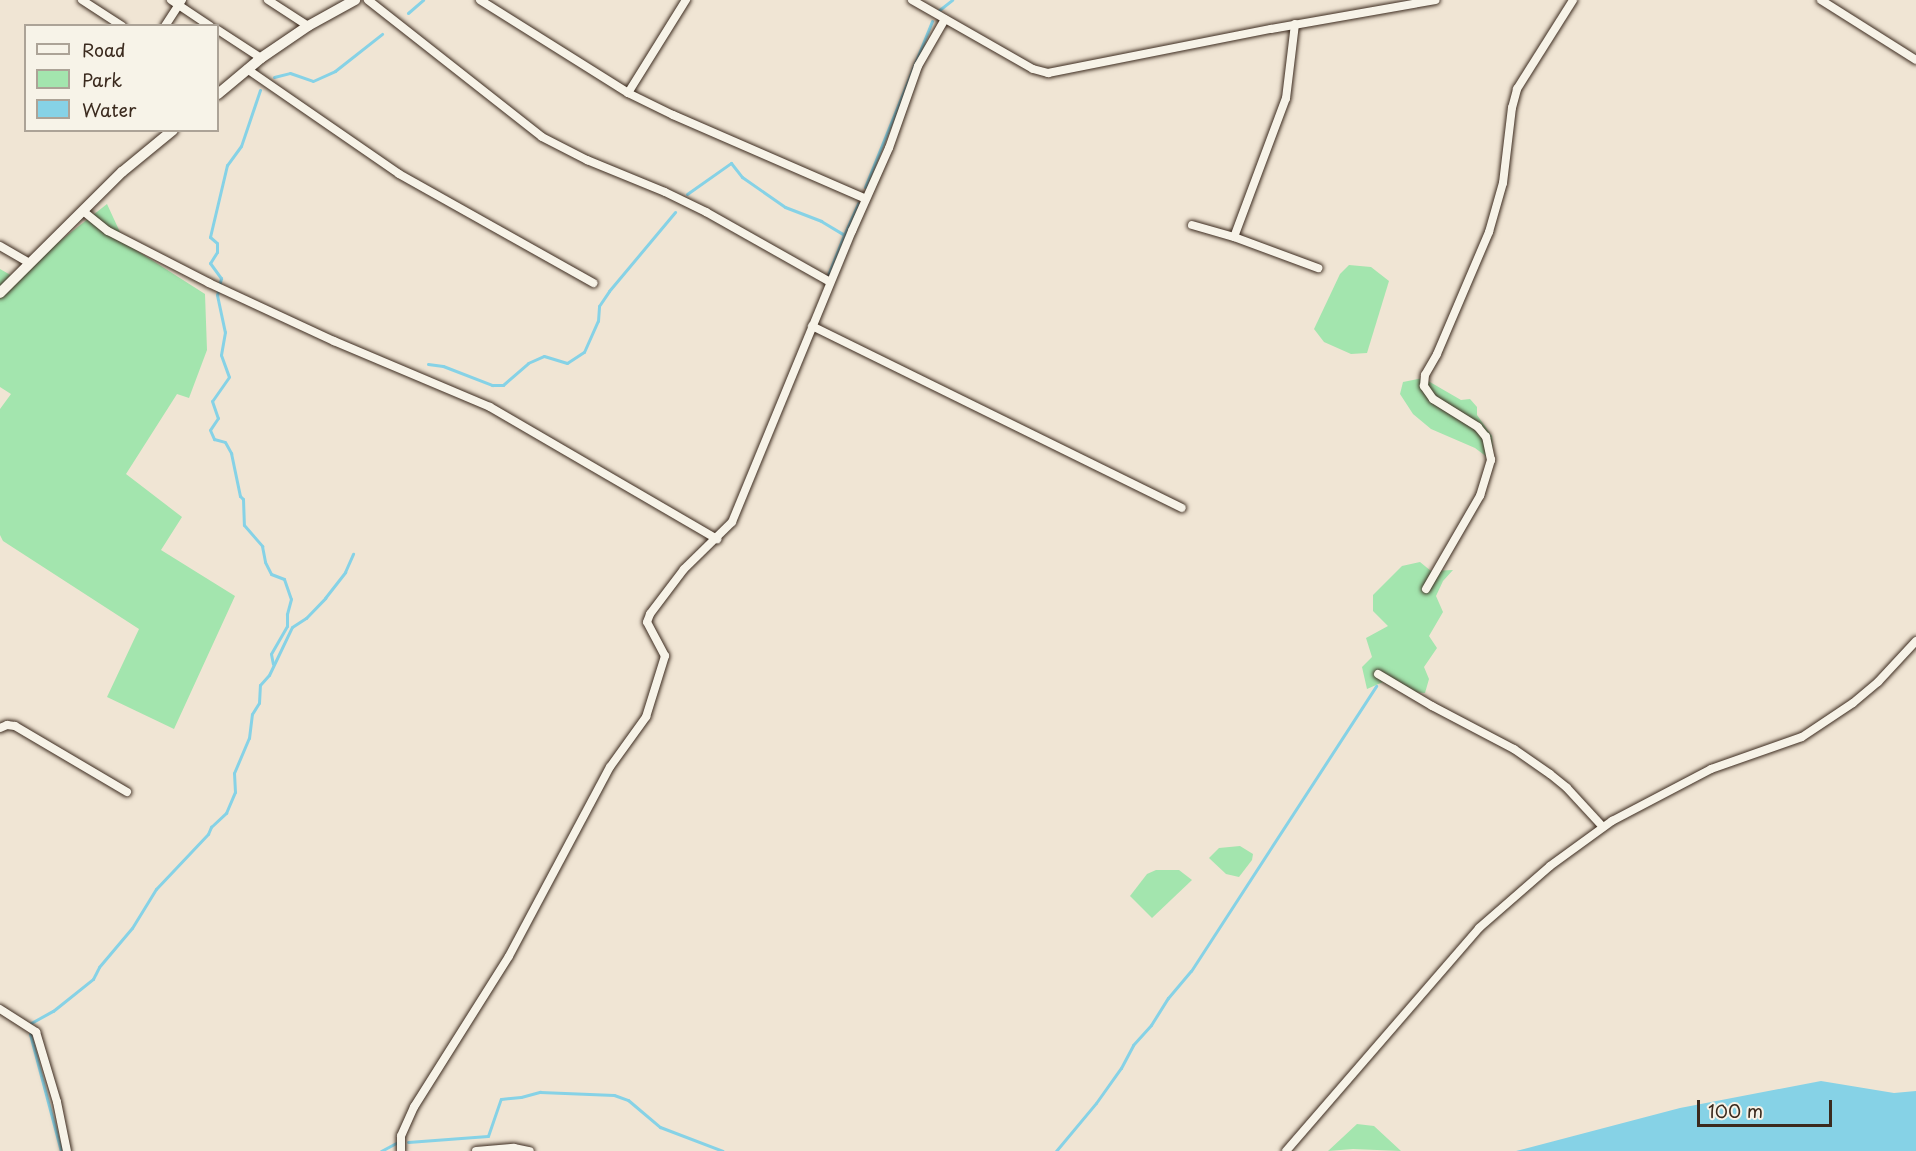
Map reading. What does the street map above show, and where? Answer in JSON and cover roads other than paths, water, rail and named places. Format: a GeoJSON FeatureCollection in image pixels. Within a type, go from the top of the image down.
{"type":"FeatureCollection","features":[{"type":"Feature","properties":{"kind":"street"},"geometry":{"type":"LineString","coordinates":[[82,0],[119,24]]}},
{"type":"Feature","properties":{"kind":"street"},"geometry":{"type":"LineString","coordinates":[[171,0],[180,3],[207,24]]}},
{"type":"Feature","properties":{"kind":"street"},"geometry":{"type":"LineString","coordinates":[[268,0],[308,26]]}},
{"type":"Feature","properties":{"kind":"street"},"geometry":{"type":"LineString","coordinates":[[219,93],[261,58],[308,26],[355,0]]}},
{"type":"Feature","properties":{"kind":"street"},"geometry":{"type":"LineString","coordinates":[[368,0],[542,137],[586,160],[665,192],[706,212],[830,282]]}},
{"type":"Feature","properties":{"kind":"street"},"geometry":{"type":"LineString","coordinates":[[480,0],[628,93],[684,120],[866,198]]}},
{"type":"Feature","properties":{"kind":"street"},"geometry":{"type":"LineString","coordinates":[[628,93],[686,0]]}},
{"type":"Feature","properties":{"kind":"street"},"geometry":{"type":"LineString","coordinates":[[912,0],[1033,69],[1048,74],[1296,24],[1435,0]]}},
{"type":"Feature","properties":{"kind":"street"},"geometry":{"type":"LineString","coordinates":[[1426,589],[1475,506],[1491,460],[1486,437],[1462,415],[1433,399],[1424,386],[1425,375],[1437,354],[1489,232],[1503,183],[1512,108],[1517,89],[1573,0]]}},
{"type":"Feature","properties":{"kind":"street"},"geometry":{"type":"LineString","coordinates":[[1821,0],[1916,60]]}},
{"type":"Feature","properties":{"kind":"street"},"geometry":{"type":"LineString","coordinates":[[166,24],[180,3]]}},
{"type":"Feature","properties":{"kind":"street"},"geometry":{"type":"LineString","coordinates":[[401,1151],[401,1136],[414,1107],[509,956],[610,767],[646,717],[665,656],[647,622],[650,614],[684,569],[732,522],[830,282],[889,148],[918,66],[945,19]]}},
{"type":"Feature","properties":{"kind":"street"},"geometry":{"type":"LineString","coordinates":[[1234,237],[1286,98],[1296,24]]}},
{"type":"Feature","properties":{"kind":"street"},"geometry":{"type":"LineString","coordinates":[[219,31],[261,58]]}},
{"type":"Feature","properties":{"kind":"street"},"geometry":{"type":"LineString","coordinates":[[247,69],[399,174],[593,283]]}},
{"type":"Feature","properties":{"kind":"street"},"geometry":{"type":"LineString","coordinates":[[0,293],[122,172],[171,132]]}},
{"type":"Feature","properties":{"kind":"street"},"geometry":{"type":"LineString","coordinates":[[83,211],[108,231],[209,283],[334,341],[490,407],[717,539]]}},
{"type":"Feature","properties":{"kind":"street"},"geometry":{"type":"LineString","coordinates":[[1192,225],[1234,237],[1318,268]]}},
{"type":"Feature","properties":{"kind":"street"},"geometry":{"type":"LineString","coordinates":[[0,246],[29,263]]}},
{"type":"Feature","properties":{"kind":"street"},"geometry":{"type":"LineString","coordinates":[[812,326],[1182,508]]}},
{"type":"Feature","properties":{"kind":"street"},"geometry":{"type":"LineString","coordinates":[[1286,1151],[1479,928],[1550,866],[1604,827],[1711,769],[1802,737],[1853,704],[1878,682],[1916,641]]}},
{"type":"Feature","properties":{"kind":"street"},"geometry":{"type":"LineString","coordinates":[[1378,674],[1431,706],[1514,749],[1567,788],[1604,827]]}},
{"type":"Feature","properties":{"kind":"street"},"geometry":{"type":"LineString","coordinates":[[0,728],[6,725],[15,726],[127,792]]}},
{"type":"Feature","properties":{"kind":"street"},"geometry":{"type":"LineString","coordinates":[[0,1009],[36,1032],[57,1102],[67,1151]]}},
{"type":"Feature","properties":{"kind":"street"},"geometry":{"type":"LineString","coordinates":[[476,1151],[514,1148],[530,1151]]}},
{"type":"Feature","properties":{"kind":"water"},"geometry":{"type":"Polygon","coordinates":[[[1821,1081],[1894,1093],[1916,1091],[1916,1151],[1516,1151],[1680,1108],[1821,1081]]]}},
{"type":"Feature","properties":{"kind":"waterway"},"geometry":{"type":"LineString","coordinates":[[408,13],[423,0]]}},
{"type":"Feature","properties":{"kind":"waterway"},"geometry":{"type":"LineString","coordinates":[[938,11],[952,0]]}},
{"type":"Feature","properties":{"kind":"waterway"},"geometry":{"type":"LineString","coordinates":[[865,187],[932,21]]}},
{"type":"Feature","properties":{"kind":"waterway"},"geometry":{"type":"LineString","coordinates":[[274,77],[290,73],[313,81],[335,71],[382,34]]}},
{"type":"Feature","properties":{"kind":"waterway"},"geometry":{"type":"LineString","coordinates":[[260,90],[241,146],[227,165],[210,237],[217,243],[217,252],[210,263],[221,278],[217,295],[225,332],[221,355],[229,377],[212,401],[218,418],[210,430],[214,439],[225,442],[231,453],[240,496],[243,499],[244,525],[262,546],[265,562],[271,574],[284,579],[291,599],[287,626],[271,654],[273,664]]}},
{"type":"Feature","properties":{"kind":"waterway"},"geometry":{"type":"LineString","coordinates":[[687,194],[731,163],[742,177],[785,207],[821,221],[844,235],[858,203]]}},
{"type":"Feature","properties":{"kind":"waterway"},"geometry":{"type":"LineString","coordinates":[[428,364],[443,366],[492,385],[503,385],[528,363],[544,356],[567,363],[584,352],[598,321],[599,306],[609,291],[675,212]]}},
{"type":"Feature","properties":{"kind":"waterway"},"geometry":{"type":"LineString","coordinates":[[828,275],[844,235]]}},
{"type":"Feature","properties":{"kind":"waterway"},"geometry":{"type":"LineString","coordinates":[[31,1023],[53,1011],[93,979],[99,967],[132,928],[156,889],[226,813],[235,792],[234,773],[249,738],[252,714],[259,703],[260,685],[269,675],[292,627],[306,618],[325,598],[345,572],[353,554]]}},
{"type":"Feature","properties":{"kind":"waterway"},"geometry":{"type":"LineString","coordinates":[[1056,1151],[1096,1103],[1121,1068],[1133,1045],[1151,1025],[1168,998],[1191,971],[1376,686]]}},
{"type":"Feature","properties":{"kind":"waterway"},"geometry":{"type":"LineString","coordinates":[[30,1034],[61,1151]]}},
{"type":"Feature","properties":{"kind":"waterway"},"geometry":{"type":"LineString","coordinates":[[408,1142],[488,1136],[501,1099],[540,1092],[614,1095],[628,1100],[660,1127],[723,1151]]}},
{"type":"Feature","properties":{"kind":"waterway"},"geometry":{"type":"LineString","coordinates":[[381,1151],[396,1143]]}}]}
